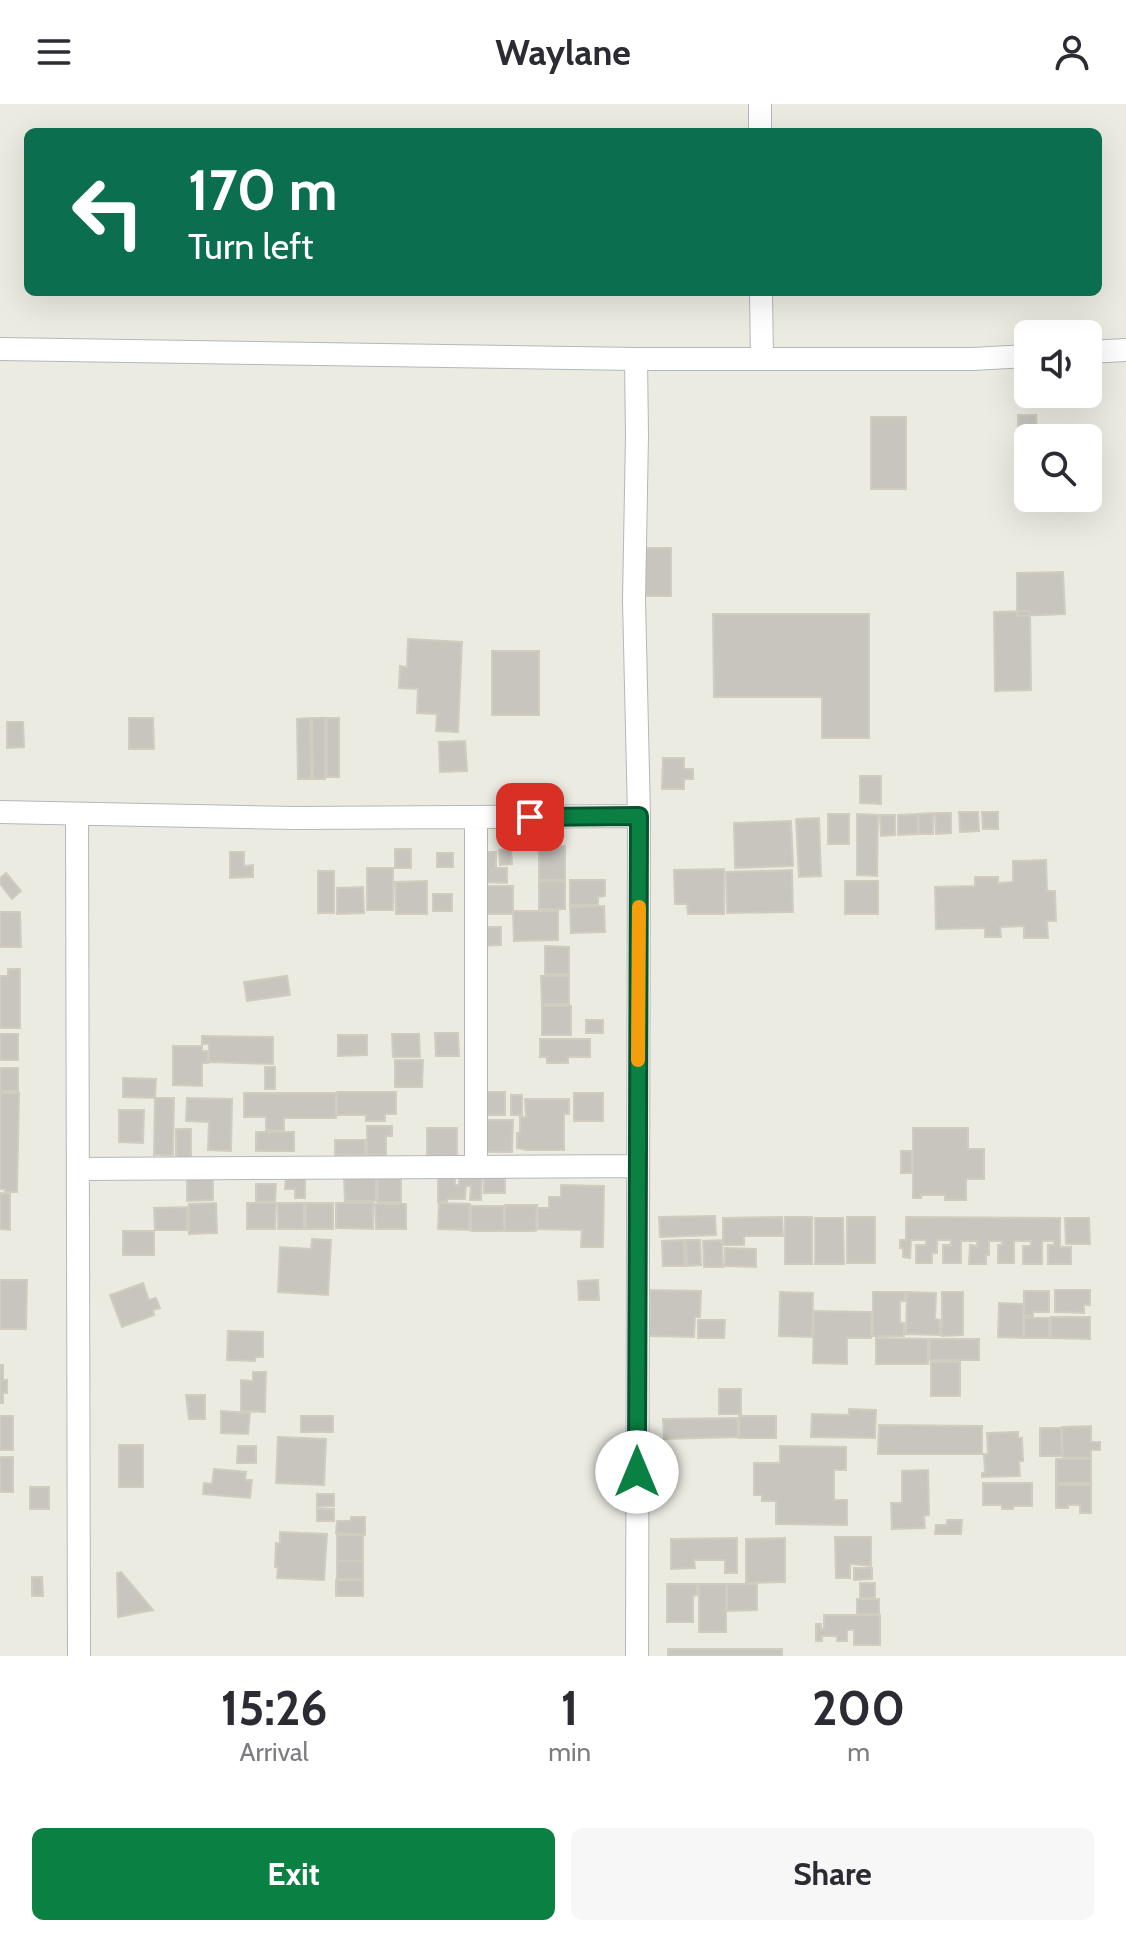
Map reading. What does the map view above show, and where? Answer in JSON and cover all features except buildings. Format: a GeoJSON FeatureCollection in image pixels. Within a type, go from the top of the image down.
{"type":"FeatureCollection","features":[{"type":"Feature","properties":{"kind":"street"},"geometry":{"type":"LineString","coordinates":[[760,104],[760,128]]}},
{"type":"Feature","properties":{"kind":"street"},"geometry":{"type":"LineString","coordinates":[[761,296],[762,359]]}},
{"type":"Feature","properties":{"kind":"street"},"geometry":{"type":"LineString","coordinates":[[0,349],[636,359],[1014,357]]}},
{"type":"Feature","properties":{"kind":"street"},"geometry":{"type":"LineString","coordinates":[[1102,351],[1126,350]]}},
{"type":"Feature","properties":{"kind":"street"},"geometry":{"type":"LineString","coordinates":[[636,359],[634,600],[639,816],[637,1656]]}},
{"type":"Feature","properties":{"kind":"street"},"geometry":{"type":"LineString","coordinates":[[0,812],[295,818],[639,816]]}},
{"type":"Feature","properties":{"kind":"street"},"geometry":{"type":"LineString","coordinates":[[77,814],[79,1656]]}},
{"type":"Feature","properties":{"kind":"street"},"geometry":{"type":"LineString","coordinates":[[476,818],[476,1166]]}},
{"type":"Feature","properties":{"kind":"street"},"geometry":{"type":"LineString","coordinates":[[78,1169],[638,1166]]}},
{"type":"Feature","properties":{"kind":"slow traffic"},"geometry":{"type":"LineString","coordinates":[[638,1060],[639,907]]}},
{"type":"Feature","properties":{"kind":"route"},"geometry":{"type":"LineString","coordinates":[[530,817],[639,816],[637,1472]]}}]}
